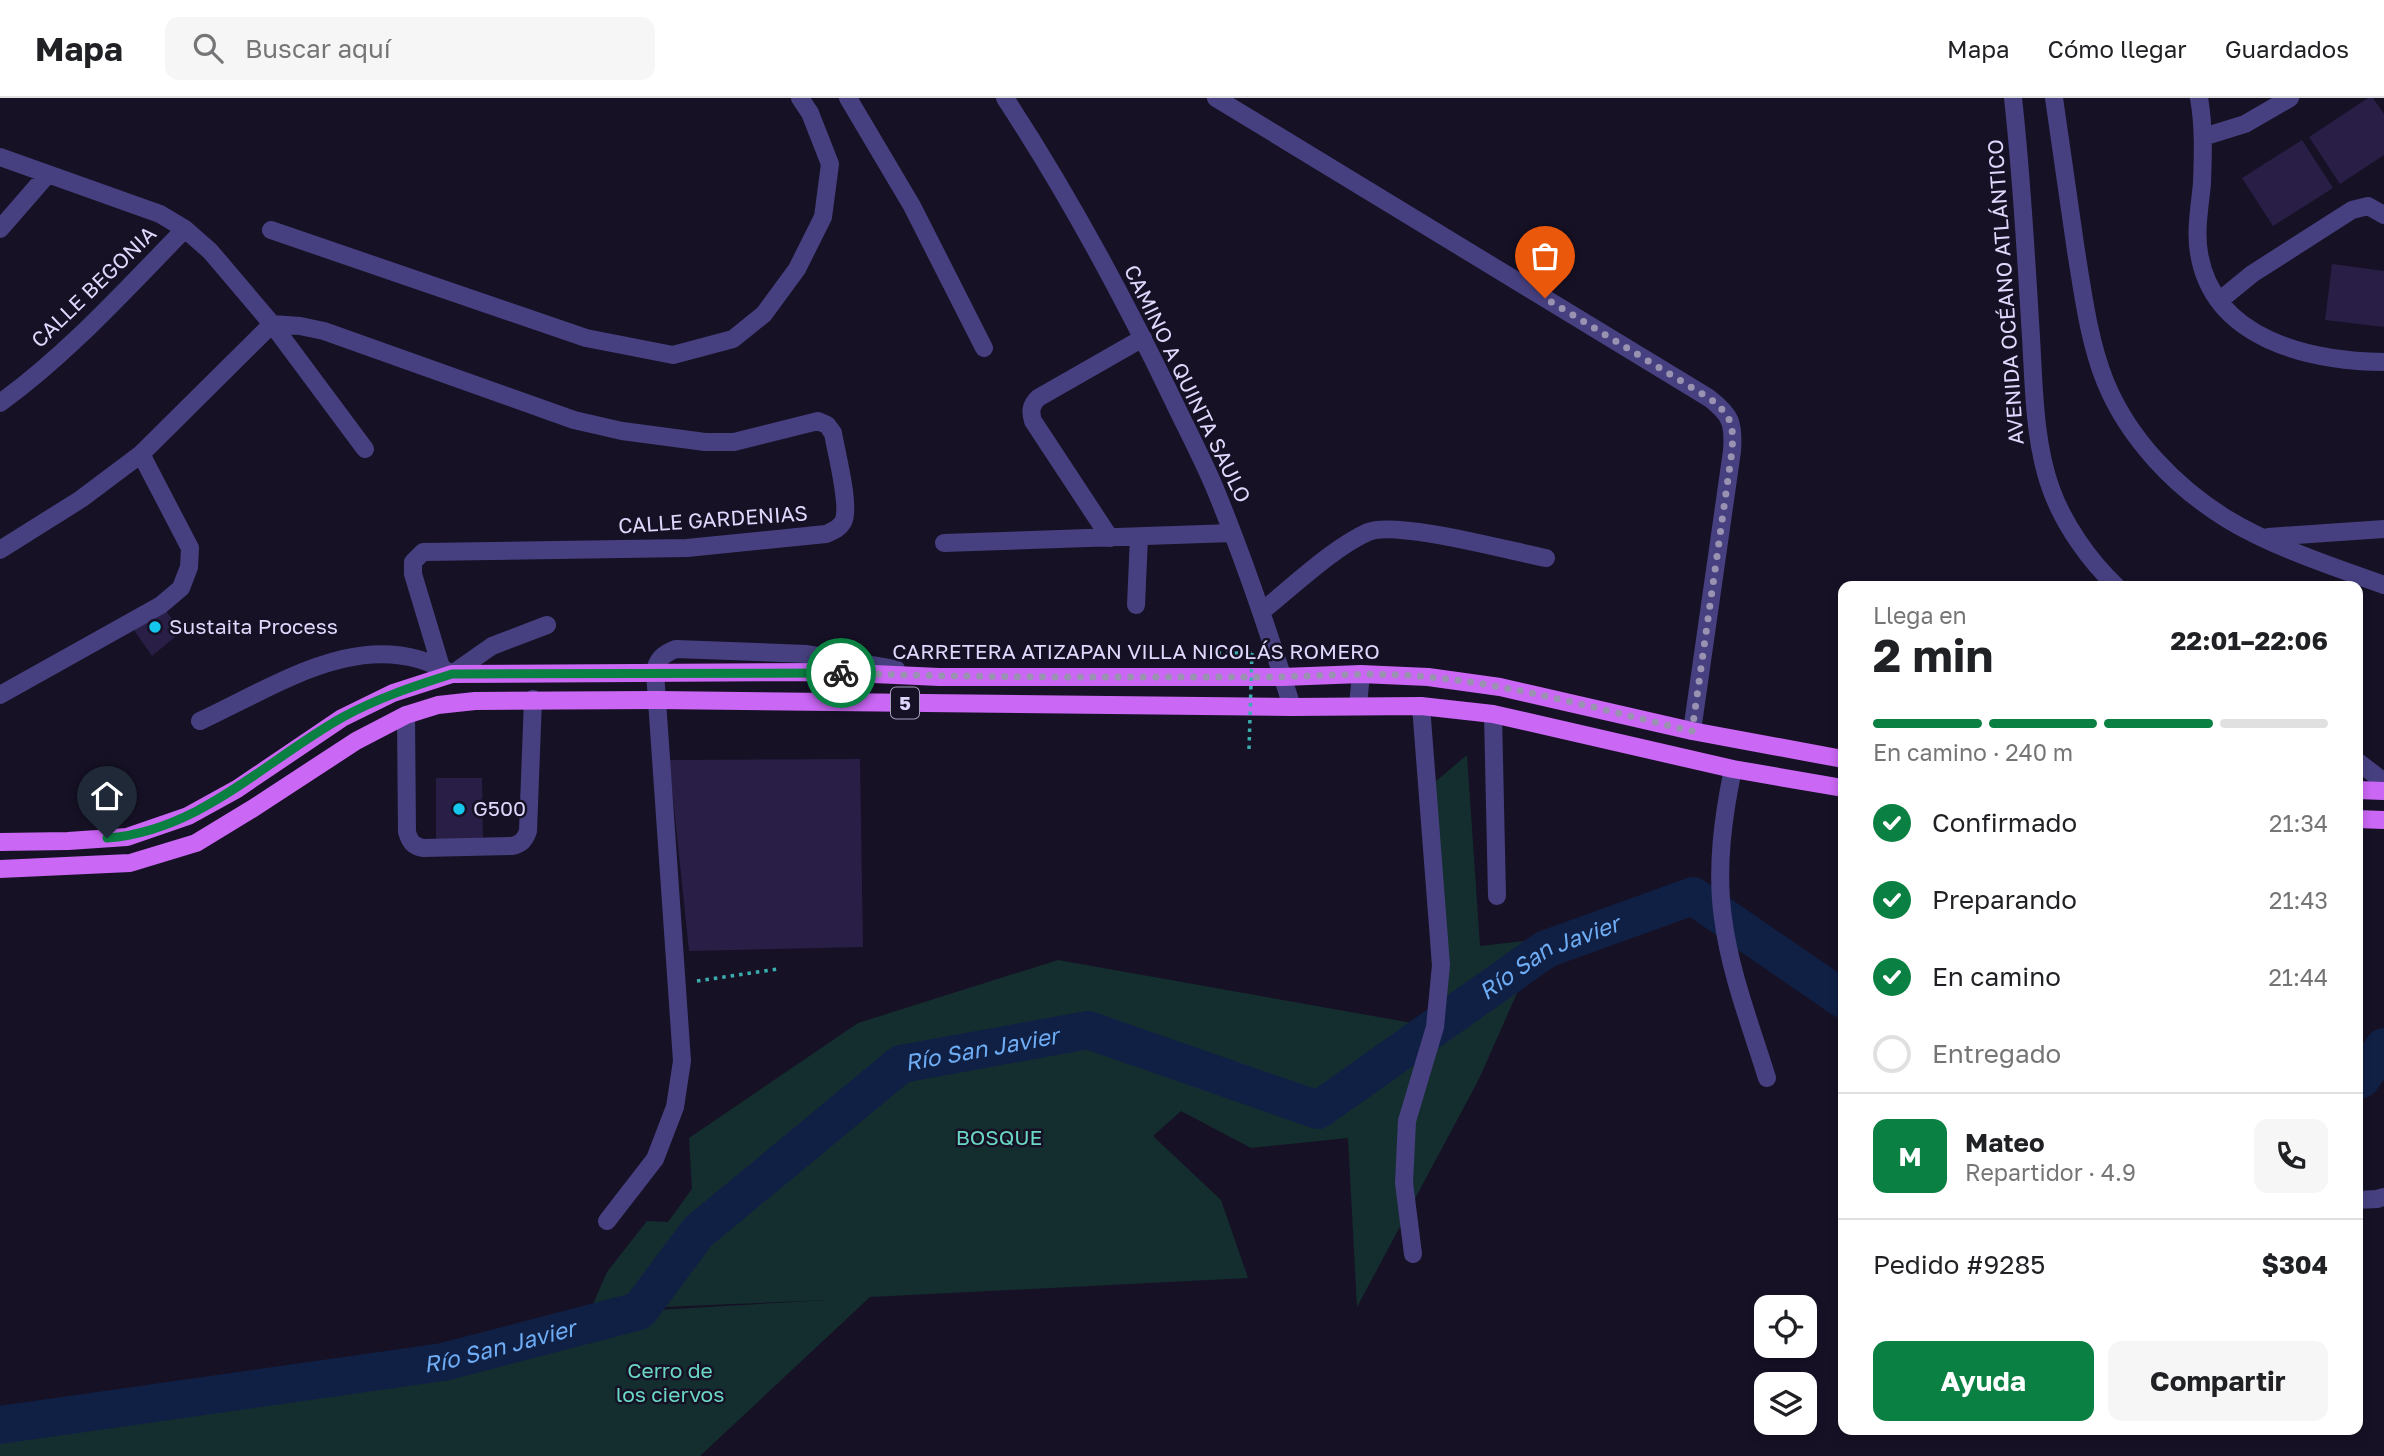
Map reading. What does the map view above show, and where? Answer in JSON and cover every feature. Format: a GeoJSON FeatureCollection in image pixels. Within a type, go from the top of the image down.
{"type":"FeatureCollection","features":[{"type":"Feature","properties":{"kind":"main road","name":"CARRETERA ATIZAPAN VILLA NICOLÁS ROMERO"},"geometry":{"type":"LineString","coordinates":[[0,842],[127,837],[188,816],[237,789],[342,718],[446,670],[830,672],[939,677],[1283,677],[1361,674],[1428,677],[1500,687],[1692,731],[1838,758]]}},
{"type":"Feature","properties":{"kind":"main road","name":"5"},"geometry":{"type":"LineString","coordinates":[[0,869],[130,863],[196,843],[252,810],[356,741],[406,715],[438,705],[533,699],[1421,706],[1493,714],[1733,769],[1838,787]]}},
{"type":"Feature","properties":{"kind":"main road"},"geometry":{"type":"LineString","coordinates":[[2363,790],[2384,791]]}},
{"type":"Feature","properties":{"kind":"main road"},"geometry":{"type":"LineString","coordinates":[[2363,819],[2384,820]]}},
{"type":"Feature","properties":{"kind":"street"},"geometry":{"type":"LineString","coordinates":[[271,230],[586,338],[673,355],[733,339],[764,314],[797,269],[823,217],[830,164],[810,113],[800,98]]}},
{"type":"Feature","properties":{"kind":"street"},"geometry":{"type":"LineString","coordinates":[[848,98],[912,206],[984,348]]}},
{"type":"Feature","properties":{"kind":"street","name":"CAMINO A QUINTA SAULO"},"geometry":{"type":"LineString","coordinates":[[1005,98],[1036,145],[1143,338],[1217,494],[1261,612],[1292,707]]}},
{"type":"Feature","properties":{"kind":"street"},"geometry":{"type":"LineString","coordinates":[[1216,98],[1709,398],[1724,410],[1733,428],[1732,451],[1692,731]]}},
{"type":"Feature","properties":{"kind":"street","name":"AVENIDA OCÉANO ATLÁNTICO"},"geometry":{"type":"LineString","coordinates":[[2014,98],[2022,181],[2035,404],[2042,453],[2051,489],[2070,528],[2101,572],[2111,581]]}},
{"type":"Feature","properties":{"kind":"street"},"geometry":{"type":"LineString","coordinates":[[2054,98],[2082,288],[2105,381],[2128,425],[2157,461],[2190,493],[2227,519],[2261,537],[2384,585]]}},
{"type":"Feature","properties":{"kind":"street"},"geometry":{"type":"LineString","coordinates":[[2199,98],[2203,137],[2199,253],[2206,278],[2219,301],[2231,316],[2249,330],[2276,344],[2351,361],[2384,362]]}},
{"type":"Feature","properties":{"kind":"street"},"geometry":{"type":"LineString","coordinates":[[2203,137],[2245,124],[2290,98]]}},
{"type":"Feature","properties":{"kind":"street"},"geometry":{"type":"LineString","coordinates":[[0,157],[160,214],[186,229],[210,251],[272,324],[365,449]]}},
{"type":"Feature","properties":{"kind":"street"},"geometry":{"type":"LineString","coordinates":[[0,229],[47,175]]}},
{"type":"Feature","properties":{"kind":"street"},"geometry":{"type":"LineString","coordinates":[[2219,301],[2252,274],[2351,210],[2368,206],[2384,215]]}},
{"type":"Feature","properties":{"kind":"street","name":"CALLE BEGONIA"},"geometry":{"type":"LineString","coordinates":[[0,403],[30,382],[186,229]]}},
{"type":"Feature","properties":{"kind":"street"},"geometry":{"type":"LineString","coordinates":[[0,550],[81,499],[141,454],[272,324]]}},
{"type":"Feature","properties":{"kind":"street","name":"CALLE GARDENIAS"},"geometry":{"type":"LineString","coordinates":[[272,324],[324,331],[575,419],[622,431],[705,442],[734,442],[818,421],[827,425],[832,433],[846,507],[845,520],[837,530],[826,534],[687,548],[423,552],[413,562],[413,574],[446,670]]}},
{"type":"Feature","properties":{"kind":"street"},"geometry":{"type":"LineString","coordinates":[[1110,538],[1033,421],[1030,412],[1032,404],[1038,398],[1143,338]]}},
{"type":"Feature","properties":{"kind":"street"},"geometry":{"type":"LineString","coordinates":[[0,695],[161,605],[181,588],[190,568],[190,548],[141,454]]}},
{"type":"Feature","properties":{"kind":"street"},"geometry":{"type":"LineString","coordinates":[[1261,612],[1345,545],[1370,531],[1401,528],[1546,558]]}},
{"type":"Feature","properties":{"kind":"street"},"geometry":{"type":"LineString","coordinates":[[2261,537],[2384,529]]}},
{"type":"Feature","properties":{"kind":"street"},"geometry":{"type":"LineString","coordinates":[[944,543],[1233,533]]}},
{"type":"Feature","properties":{"kind":"street"},"geometry":{"type":"LineString","coordinates":[[1136,605],[1139,537]]}},
{"type":"Feature","properties":{"kind":"street"},"geometry":{"type":"LineString","coordinates":[[200,722],[327,662],[366,653],[405,656],[446,670],[492,646],[547,625]]}},
{"type":"Feature","properties":{"kind":"street"},"geometry":{"type":"LineString","coordinates":[[607,1221],[655,1159],[675,1107],[682,1061],[655,673]]}},
{"type":"Feature","properties":{"kind":"street"},"geometry":{"type":"LineString","coordinates":[[1358,705],[1361,674]]}},
{"type":"Feature","properties":{"kind":"street"},"geometry":{"type":"LineString","coordinates":[[406,715],[409,841],[424,848],[512,846],[520,844],[528,831],[533,699]]}},
{"type":"Feature","properties":{"kind":"street"},"geometry":{"type":"LineString","coordinates":[[1413,1254],[1404,1182],[1407,1121],[1435,1027],[1441,965],[1421,706]]}},
{"type":"Feature","properties":{"kind":"street"},"geometry":{"type":"LineString","coordinates":[[1493,714],[1497,896]]}},
{"type":"Feature","properties":{"kind":"street"},"geometry":{"type":"LineString","coordinates":[[2363,766],[2384,782]]}},
{"type":"Feature","properties":{"kind":"street"},"geometry":{"type":"LineString","coordinates":[[1733,769],[1723,820],[1723,917],[1731,962],[1767,1079]]}},
{"type":"Feature","properties":{"kind":"street"},"geometry":{"type":"LineString","coordinates":[[2363,1200],[2384,1196]]}},
{"type":"Feature","properties":{"kind":"path"},"geometry":{"type":"LineString","coordinates":[[1249,749],[1252,653]]}},
{"type":"Feature","properties":{"kind":"path"},"geometry":{"type":"LineString","coordinates":[[675,985],[778,969]]}},
{"type":"Feature","properties":{"kind":"green space","name":"BOSQUE"},"geometry":{"type":"Polygon","coordinates":[[[1467,755],[1480,946],[1541,939],[1479,1079],[1357,1307],[1348,1138],[1251,1148],[1181,1111],[1153,1136],[1221,1200],[1248,1278],[870,1297],[700,1456],[0,1456],[0,1425],[443,1362],[639,1311],[828,1300],[641,1308],[587,1318],[607,1272],[647,1221],[668,1222],[692,1189],[689,1138],[858,1023],[1058,960],[1435,1027],[1423,792],[1467,755]]]}},
{"type":"Feature","properties":{"kind":"building"},"geometry":{"type":"Polygon","coordinates":[[[2368,98],[2373,98],[2384,114],[2384,155],[2340,184],[2309,137],[2368,98]]]}},
{"type":"Feature","properties":{"kind":"building"},"geometry":{"type":"Polygon","coordinates":[[[2302,140],[2333,188],[2273,226],[2242,178],[2302,140]]]}},
{"type":"Feature","properties":{"kind":"building"},"geometry":{"type":"Polygon","coordinates":[[[2332,264],[2384,271],[2384,327],[2325,320],[2332,264]]]}},
{"type":"Feature","properties":{"kind":"building","name":"Sustaita Process"},"geometry":{"type":"Polygon","coordinates":[[[161,605],[182,631],[152,656],[129,623],[161,605]]]}},
{"type":"Feature","properties":{"kind":"building"},"geometry":{"type":"Polygon","coordinates":[[[860,759],[863,947],[689,951],[669,760],[860,759]]]}},
{"type":"Feature","properties":{"kind":"building","name":"G500"},"geometry":{"type":"Polygon","coordinates":[[[436,778],[482,778],[483,840],[436,841],[436,778]]]}},
{"type":"Feature","properties":{"kind":"waterway","name":"Río San Javier"},"geometry":{"type":"LineString","coordinates":[[0,1425],[443,1362],[639,1311],[698,1232],[901,1064],[1088,1030],[1318,1110],[1546,949],[1693,896],[1838,996]]}},
{"type":"Feature","properties":{"kind":"waterway","name":"Río San Javier"},"geometry":{"type":"LineString","coordinates":[[2363,1076],[2384,1047]]}},
{"type":"Feature","properties":{"kind":"way so far"},"geometry":{"type":"LineString","coordinates":[[841,673],[939,677],[1283,677],[1361,674],[1428,677],[1500,687],[1692,731],[1733,428],[1724,410],[1709,398],[1545,298]]}},
{"type":"Feature","properties":{"kind":"place","name":"Sustaita Process"},"geometry":{"type":"Point","coordinates":[155,627]}},
{"type":"Feature","properties":{"kind":"place","name":"G500"},"geometry":{"type":"Point","coordinates":[459,809]}},
{"type":"Feature","properties":{"kind":"route"},"geometry":{"type":"LineString","coordinates":[[107,838],[127,837],[188,816],[237,789],[342,718],[393,693],[452,674],[841,673]]}},
{"type":"Feature","properties":{"kind":"park label","name":"Cerro de los ciervos"},"geometry":{"type":"Point","coordinates":[670,1383]}}]}
